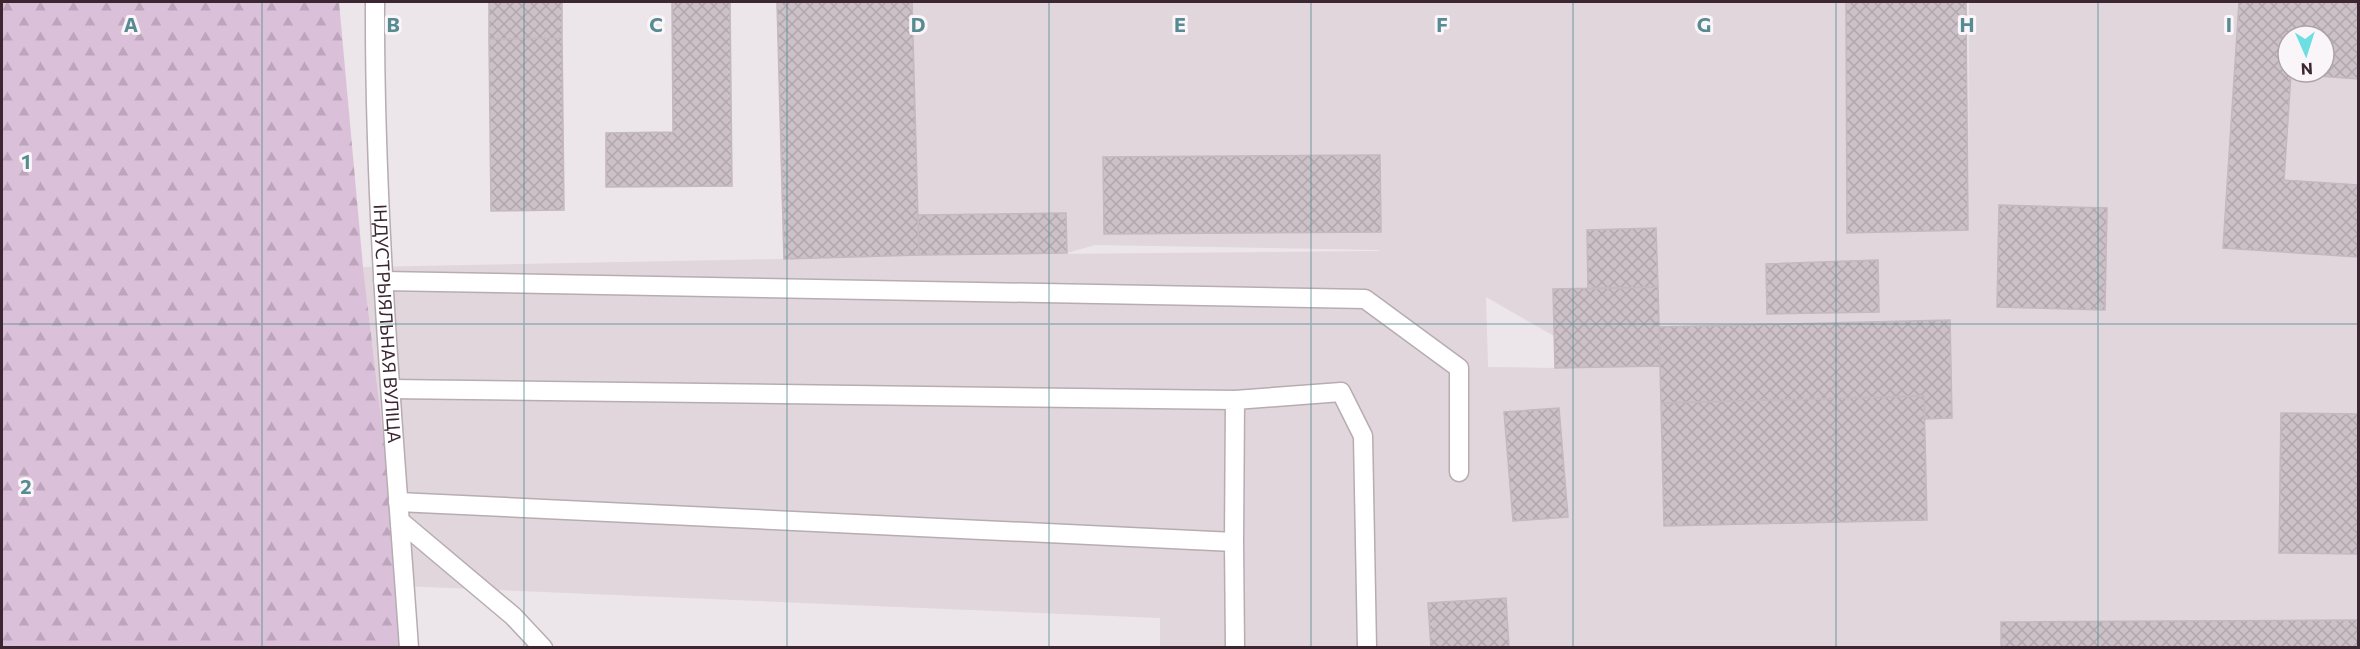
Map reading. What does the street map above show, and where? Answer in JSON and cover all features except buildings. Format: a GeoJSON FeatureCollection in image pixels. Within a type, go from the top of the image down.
{"type":"FeatureCollection","features":[{"type":"Feature","properties":{"kind":"street","name":"ІНДУСТРЫЯЛЬНАЯ ВУЛІЦА"},"geometry":{"type":"LineString","coordinates":[[375,2],[375,72],[383,281],[409,648]]}},
{"type":"Feature","properties":{"kind":"street"},"geometry":{"type":"LineString","coordinates":[[383,281],[1365,299],[1459,368],[1459,472]]}},
{"type":"Feature","properties":{"kind":"street"},"geometry":{"type":"LineString","coordinates":[[391,389],[1236,400],[1341,392],[1363,436],[1367,648]]}},
{"type":"Feature","properties":{"kind":"street"},"geometry":{"type":"LineString","coordinates":[[1235,648],[1236,400]]}},
{"type":"Feature","properties":{"kind":"street"},"geometry":{"type":"LineString","coordinates":[[398,502],[1234,542]]}},
{"type":"Feature","properties":{"kind":"street"},"geometry":{"type":"LineString","coordinates":[[400,521],[513,616],[543,648]]}},
{"type":"Feature","properties":{"kind":"shaded area"},"geometry":{"type":"Polygon","coordinates":[[[777,2],[1966,2],[1968,157],[1969,2],[2358,2],[2358,647],[1160,648],[1160,618],[401,586],[363,267],[783,259],[890,254],[783,251],[777,2]],[[1095,245],[1067,253],[1053,254],[1379,251],[1379,250],[1095,245]],[[1486,297],[1488,367],[1555,368],[1554,336],[1486,297]]]}},
{"type":"Feature","properties":{"kind":"green space"},"geometry":{"type":"Polygon","coordinates":[[[2,2],[339,2],[363,267],[401,586],[405,647],[2,647],[2,2]]]}}]}
